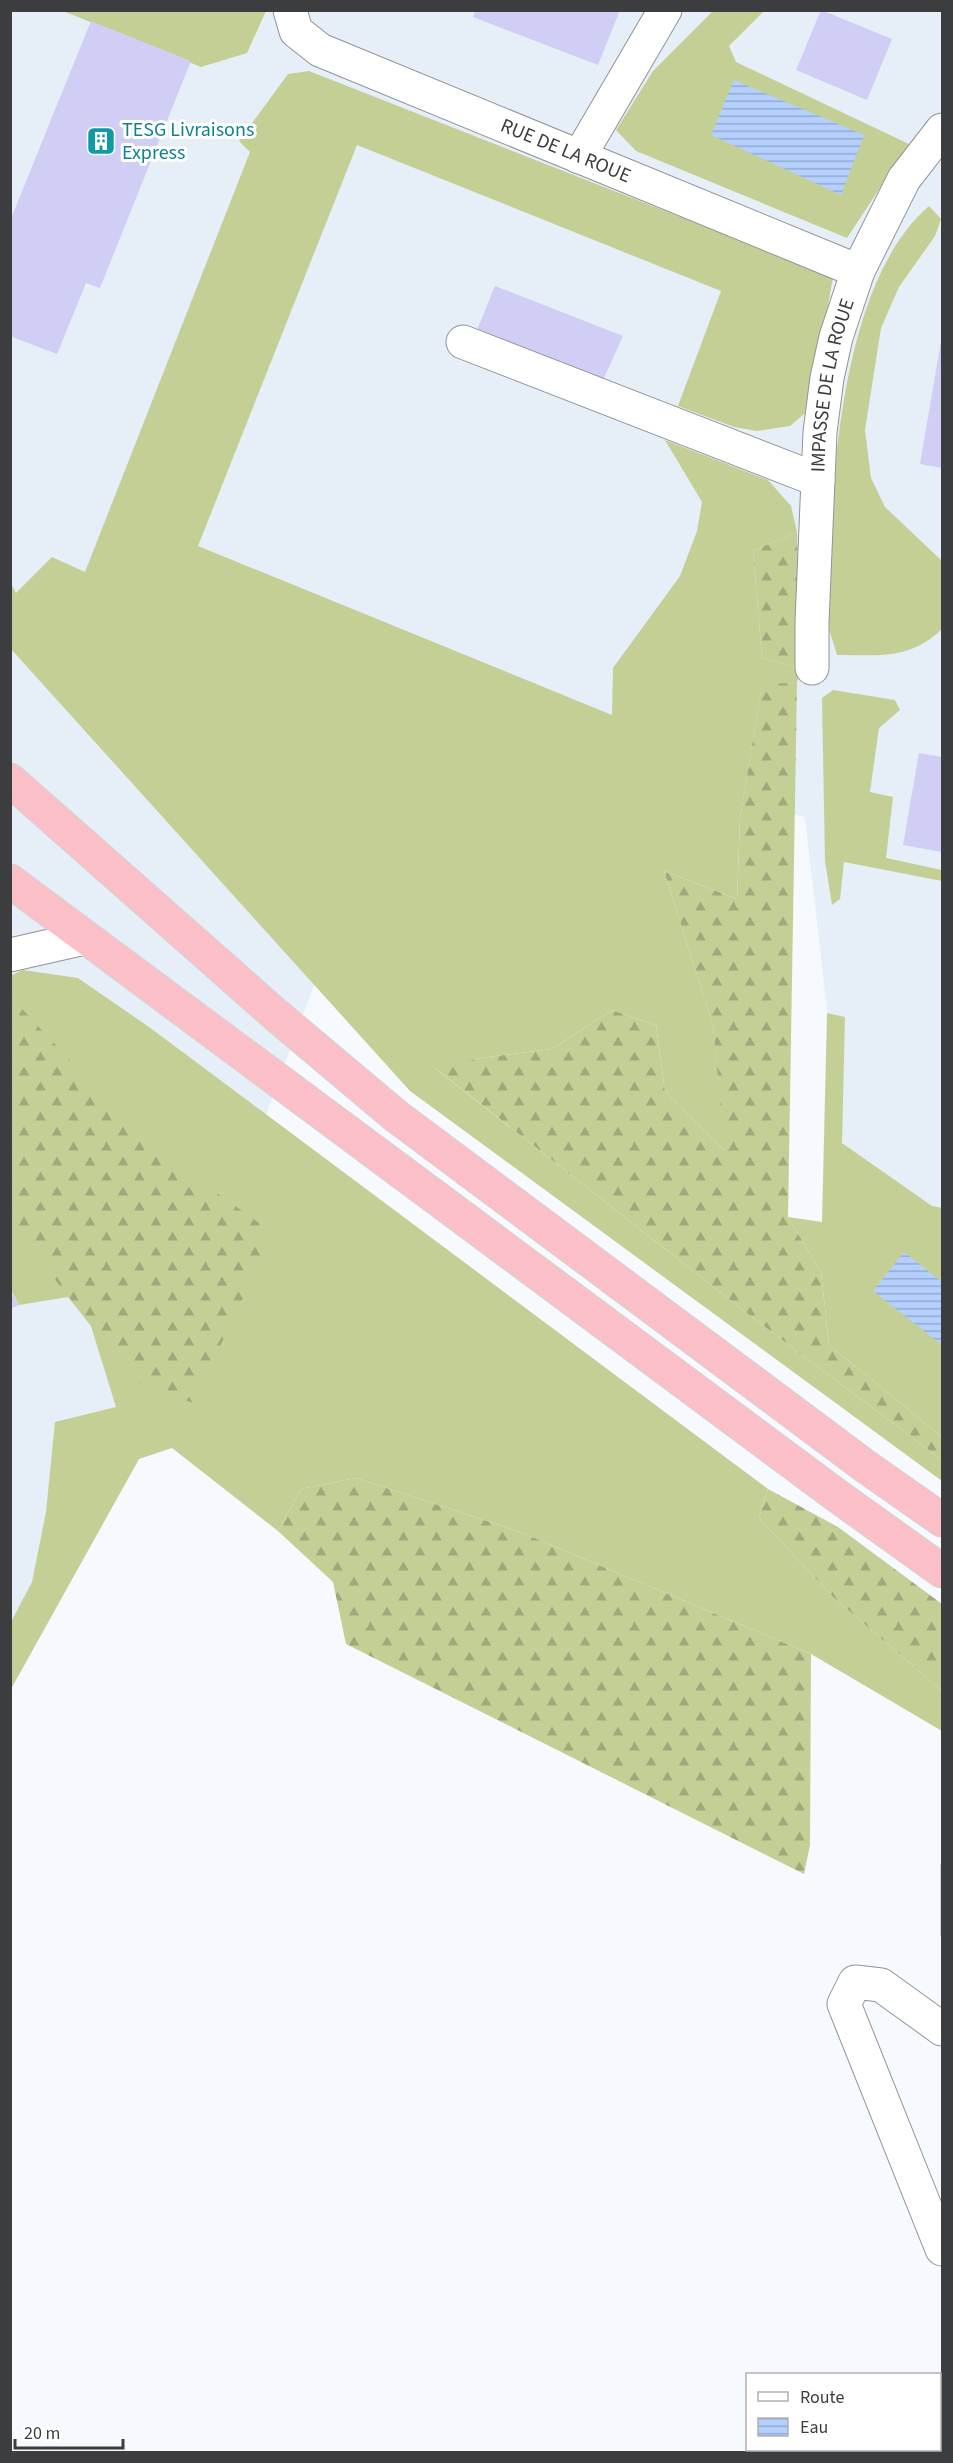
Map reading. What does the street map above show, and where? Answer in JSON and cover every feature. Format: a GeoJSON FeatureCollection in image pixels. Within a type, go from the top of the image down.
{"type":"FeatureCollection","features":[{"type":"Feature","properties":{"kind":"highway"},"geometry":{"type":"LineString","coordinates":[[10,780],[276,1015],[396,1116],[865,1466],[942,1520]]}},
{"type":"Feature","properties":{"kind":"highway"},"geometry":{"type":"LineString","coordinates":[[10,881],[836,1495],[942,1571]]}},
{"type":"Feature","properties":{"kind":"street","name":"RUE DE LA ROUE"},"geometry":{"type":"LineString","coordinates":[[290,10],[296,31],[320,50],[858,271]]}},
{"type":"Feature","properties":{"kind":"street"},"geometry":{"type":"LineString","coordinates":[[579,157],[665,10]]}},
{"type":"Feature","properties":{"kind":"street","name":"IMPASSE DE LA ROUE"},"geometry":{"type":"LineString","coordinates":[[812,668],[820,432],[827,378],[836,337],[858,271],[904,179],[942,130]]}},
{"type":"Feature","properties":{"kind":"street"},"geometry":{"type":"LineString","coordinates":[[463,342],[818,480]]}},
{"type":"Feature","properties":{"kind":"street"},"geometry":{"type":"LineString","coordinates":[[10,955],[85,938]]}},
{"type":"Feature","properties":{"kind":"street"},"geometry":{"type":"LineString","coordinates":[[942,2029],[881,1985],[855,1982],[844,2004],[942,2249]]}},
{"type":"Feature","properties":{"kind":"shaded area"},"geometry":{"type":"Polygon","coordinates":[[[11,11],[942,11],[942,1267],[854,1245],[805,817],[414,714],[139,1459],[11,1689],[11,11]]]}},
{"type":"Feature","properties":{"kind":"green space"},"geometry":{"type":"Polygon","coordinates":[[[63,11],[266,11],[247,53],[201,67],[63,11]]]}},
{"type":"Feature","properties":{"kind":"green space"},"geometry":{"type":"Polygon","coordinates":[[[713,11],[764,11],[729,46],[736,62],[909,144],[847,238],[636,151],[616,130],[653,71],[713,11]]]}},
{"type":"Feature","properties":{"kind":"green space"},"geometry":{"type":"Polygon","coordinates":[[[309,71],[833,277],[810,409],[790,426],[757,431],[734,427],[678,406],[721,291],[357,145],[198,546],[612,715],[613,668],[680,576],[697,531],[702,502],[665,440],[768,480],[791,506],[797,532],[753,551],[762,658],[800,668],[797,683],[762,685],[740,819],[737,899],[664,871],[713,1026],[726,1152],[665,1091],[656,1025],[612,1010],[552,1049],[481,1058],[436,1069],[753,1318],[942,1460],[942,1481],[410,1091],[11,649],[10,582],[16,593],[52,557],[85,572],[250,152],[239,141],[288,74],[309,71]]]}},
{"type":"Feature","properties":{"kind":"green space"},"geometry":{"type":"Polygon","coordinates":[[[929,206],[941,219],[935,236],[899,287],[881,328],[865,430],[871,478],[885,507],[942,561],[942,629],[930,639],[906,651],[880,655],[837,655],[826,619],[825,589],[837,451],[852,359],[865,314],[881,272],[902,236],[929,206]]]}},
{"type":"Feature","properties":{"kind":"green space"},"geometry":{"type":"Polygon","coordinates":[[[797,532],[800,668],[762,658],[753,551],[797,532]]]}},
{"type":"Feature","properties":{"kind":"green space"},"geometry":{"type":"Polygon","coordinates":[[[797,683],[788,1217],[821,1272],[829,1345],[942,1437],[942,1460],[753,1318],[435,1068],[481,1058],[552,1049],[612,1010],[656,1025],[665,1091],[725,1151],[713,1026],[664,871],[737,899],[740,819],[762,684],[797,683]]]}},
{"type":"Feature","properties":{"kind":"green space"},"geometry":{"type":"Polygon","coordinates":[[[833,690],[895,700],[900,710],[879,728],[870,792],[893,797],[886,858],[942,870],[942,881],[844,862],[840,899],[832,905],[825,861],[822,698],[833,690]]]}},
{"type":"Feature","properties":{"kind":"green space"},"geometry":{"type":"Polygon","coordinates":[[[23,970],[78,978],[149,1027],[768,1489],[759,1518],[833,1597],[942,1691],[942,1731],[811,1654],[520,1532],[356,1478],[301,1489],[278,1531],[172,1448],[139,1459],[11,1689],[11,1622],[32,1582],[46,1512],[55,1422],[116,1407],[91,1326],[68,1297],[19,1305],[11,1290],[10,976],[23,970]]]}},
{"type":"Feature","properties":{"kind":"green space"},"geometry":{"type":"Polygon","coordinates":[[[11,997],[147,1143],[259,1223],[267,1248],[193,1403],[137,1382],[11,1225],[11,997]]]}},
{"type":"Feature","properties":{"kind":"green space"},"geometry":{"type":"Polygon","coordinates":[[[827,1013],[845,1017],[842,1143],[932,1206],[942,1208],[942,1437],[829,1345],[821,1272],[788,1217],[822,1222],[827,1013]]]}},
{"type":"Feature","properties":{"kind":"green space"},"geometry":{"type":"Polygon","coordinates":[[[356,1478],[520,1532],[811,1654],[810,1845],[804,1874],[346,1644],[333,1582],[278,1531],[301,1489],[356,1478]]]}},
{"type":"Feature","properties":{"kind":"green space"},"geometry":{"type":"Polygon","coordinates":[[[768,1489],[838,1527],[942,1604],[942,1691],[833,1597],[759,1518],[768,1489]]]}},
{"type":"Feature","properties":{"kind":"water"},"geometry":{"type":"Polygon","coordinates":[[[734,80],[864,135],[841,195],[711,135],[734,80]]]}},
{"type":"Feature","properties":{"kind":"water"},"geometry":{"type":"Polygon","coordinates":[[[904,1252],[942,1282],[942,1345],[873,1291],[904,1252]]]}},
{"type":"Feature","properties":{"kind":"building"},"geometry":{"type":"Polygon","coordinates":[[[476,10],[620,10],[598,65],[473,17],[476,10]]]}},
{"type":"Feature","properties":{"kind":"building"},"geometry":{"type":"Polygon","coordinates":[[[821,10],[892,39],[867,100],[796,70],[821,10]]]}},
{"type":"Feature","properties":{"kind":"building","name":"TESG Livraisons Express"},"geometry":{"type":"Polygon","coordinates":[[[91,21],[191,61],[100,288],[86,283],[57,354],[10,336],[10,221],[91,21]]]}},
{"type":"Feature","properties":{"kind":"building"},"geometry":{"type":"Polygon","coordinates":[[[495,286],[623,336],[603,380],[477,330],[495,286]]]}},
{"type":"Feature","properties":{"kind":"building"},"geometry":{"type":"Polygon","coordinates":[[[942,341],[942,468],[920,464],[942,341]]]}},
{"type":"Feature","properties":{"kind":"building"},"geometry":{"type":"Polygon","coordinates":[[[919,753],[942,757],[942,852],[903,845],[919,753]]]}},
{"type":"Feature","properties":{"kind":"building"},"geometry":{"type":"Polygon","coordinates":[[[10,1290],[19,1305],[10,1309],[10,1290]]]}},
{"type":"Feature","properties":{"kind":"building"},"geometry":{"type":"Polygon","coordinates":[[[940,1864],[942,1864],[942,1936],[940,1936],[940,1864]]]}},
{"type":"Feature","properties":{"kind":"place","name":"TESG Livraisons Express"},"geometry":{"type":"Point","coordinates":[101,141]}}]}
